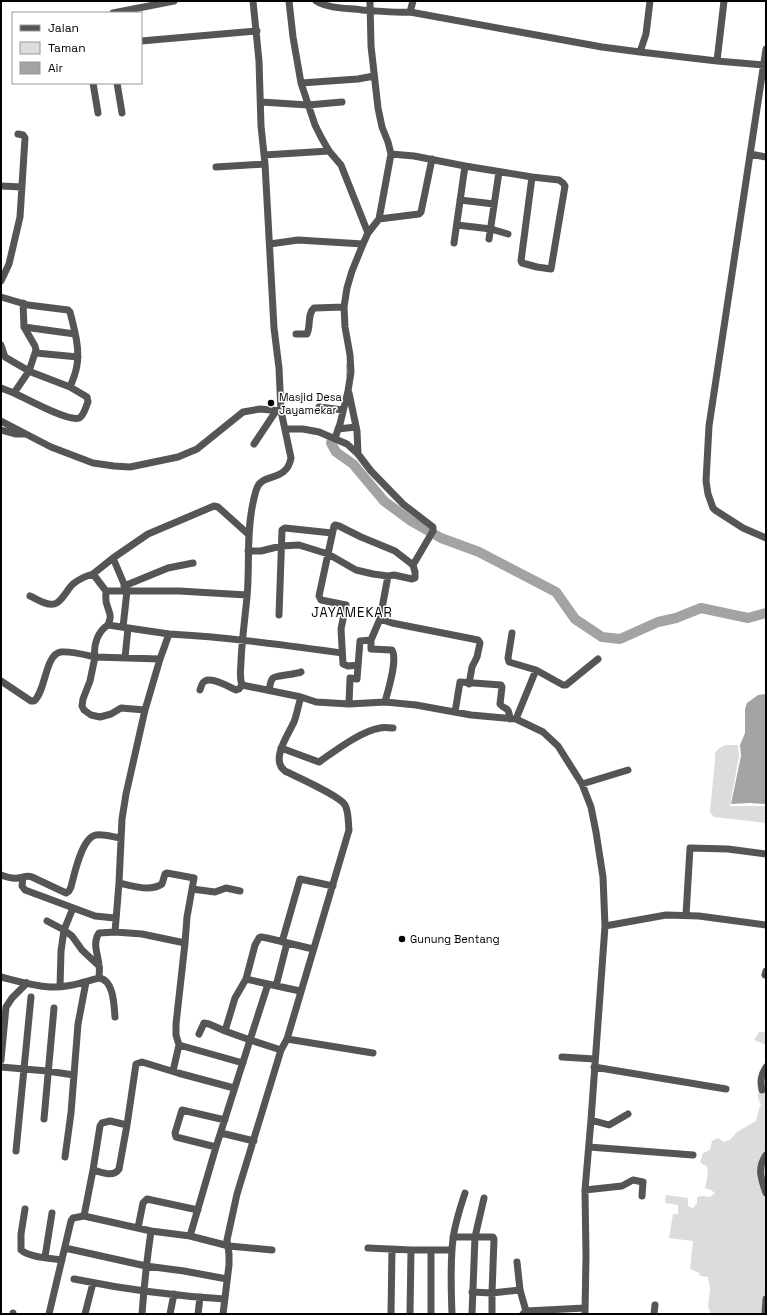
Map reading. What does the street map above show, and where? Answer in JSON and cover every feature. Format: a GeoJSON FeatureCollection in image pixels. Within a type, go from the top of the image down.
{"type":"FeatureCollection","features":[{"type":"Feature","properties":{"kind":"street"},"geometry":{"type":"LineString","coordinates":[[118,12],[174,1]]}},
{"type":"Feature","properties":{"kind":"street"},"geometry":{"type":"LineString","coordinates":[[242,685],[240,674],[247,595],[248,534],[250,517],[257,488],[260,483],[287,470],[291,458],[285,429],[279,411],[279,368],[272,295],[265,164],[261,126],[260,61],[253,1]]}},
{"type":"Feature","properties":{"kind":"street"},"geometry":{"type":"LineString","coordinates":[[289,1],[292,37],[301,83],[308,106],[321,137],[329,151],[341,165],[368,234]]}},
{"type":"Feature","properties":{"kind":"street"},"geometry":{"type":"LineString","coordinates":[[316,1],[322,4],[337,7],[386,12],[410,12],[602,47],[717,61],[764,65]]}},
{"type":"Feature","properties":{"kind":"street"},"geometry":{"type":"LineString","coordinates":[[335,438],[348,391],[351,372],[344,307],[352,271],[368,234],[379,219],[391,154],[382,127],[374,76],[369,10],[370,1]]}},
{"type":"Feature","properties":{"kind":"street"},"geometry":{"type":"LineString","coordinates":[[410,12],[412,1]]}},
{"type":"Feature","properties":{"kind":"street"},"geometry":{"type":"LineString","coordinates":[[640,52],[646,34],[650,1]]}},
{"type":"Feature","properties":{"kind":"street"},"geometry":{"type":"LineString","coordinates":[[717,61],[724,1]]}},
{"type":"Feature","properties":{"kind":"street"},"geometry":{"type":"LineString","coordinates":[[142,41],[257,31]]}},
{"type":"Feature","properties":{"kind":"street"},"geometry":{"type":"LineString","coordinates":[[766,49],[709,426],[706,481],[708,494],[715,510],[743,528],[766,538]]}},
{"type":"Feature","properties":{"kind":"street"},"geometry":{"type":"LineString","coordinates":[[301,83],[345,80],[374,76]]}},
{"type":"Feature","properties":{"kind":"street"},"geometry":{"type":"LineString","coordinates":[[93,84],[98,113]]}},
{"type":"Feature","properties":{"kind":"street"},"geometry":{"type":"LineString","coordinates":[[117,84],[122,113]]}},
{"type":"Feature","properties":{"kind":"street"},"geometry":{"type":"LineString","coordinates":[[260,102],[308,106],[342,102]]}},
{"type":"Feature","properties":{"kind":"street"},"geometry":{"type":"LineString","coordinates":[[1,281],[9,264],[20,217],[25,138],[23,135],[18,134]]}},
{"type":"Feature","properties":{"kind":"street"},"geometry":{"type":"LineString","coordinates":[[264,155],[329,151]]}},
{"type":"Feature","properties":{"kind":"street"},"geometry":{"type":"LineString","coordinates":[[391,154],[414,156],[499,172],[558,180],[563,183],[565,186],[551,269],[537,268],[522,263],[521,261],[532,177]]}},
{"type":"Feature","properties":{"kind":"street"},"geometry":{"type":"LineString","coordinates":[[750,154],[766,157]]}},
{"type":"Feature","properties":{"kind":"street"},"geometry":{"type":"LineString","coordinates":[[379,219],[419,214],[422,212],[432,159]]}},
{"type":"Feature","properties":{"kind":"street"},"geometry":{"type":"LineString","coordinates":[[216,167],[265,164]]}},
{"type":"Feature","properties":{"kind":"street"},"geometry":{"type":"LineString","coordinates":[[454,243],[465,166]]}},
{"type":"Feature","properties":{"kind":"street"},"geometry":{"type":"LineString","coordinates":[[490,238],[499,172]]}},
{"type":"Feature","properties":{"kind":"street"},"geometry":{"type":"LineString","coordinates":[[1,186],[22,187]]}},
{"type":"Feature","properties":{"kind":"street"},"geometry":{"type":"LineString","coordinates":[[460,200],[494,204]]}},
{"type":"Feature","properties":{"kind":"street"},"geometry":{"type":"LineString","coordinates":[[457,225],[491,229],[508,234]]}},
{"type":"Feature","properties":{"kind":"street"},"geometry":{"type":"LineString","coordinates":[[270,244],[298,240],[363,244]]}},
{"type":"Feature","properties":{"kind":"street"},"geometry":{"type":"LineString","coordinates":[[1,297],[23,303],[69,311],[75,334],[78,357],[77,366],[70,386]]}},
{"type":"Feature","properties":{"kind":"street"},"geometry":{"type":"LineString","coordinates":[[14,393],[28,371],[36,353],[36,346],[24,327],[23,303]]}},
{"type":"Feature","properties":{"kind":"street"},"geometry":{"type":"LineString","coordinates":[[296,334],[307,334],[312,309],[344,307]]}},
{"type":"Feature","properties":{"kind":"street"},"geometry":{"type":"LineString","coordinates":[[24,327],[75,334]]}},
{"type":"Feature","properties":{"kind":"street"},"geometry":{"type":"LineString","coordinates":[[1,345],[5,357],[28,371],[70,386],[88,399],[82,415],[79,418],[75,418],[58,414],[1,388]]}},
{"type":"Feature","properties":{"kind":"street"},"geometry":{"type":"LineString","coordinates":[[36,353],[78,357]]}},
{"type":"Feature","properties":{"kind":"street"},"geometry":{"type":"LineString","coordinates":[[1,364],[5,357]]}},
{"type":"Feature","properties":{"kind":"street"},"geometry":{"type":"LineString","coordinates":[[348,391],[356,427],[358,454]]}},
{"type":"Feature","properties":{"kind":"street"},"geometry":{"type":"LineString","coordinates":[[319,407],[343,410]]}},
{"type":"Feature","properties":{"kind":"street"},"geometry":{"type":"LineString","coordinates":[[1,421],[51,447],[93,463],[130,467],[178,457],[191,452],[197,449],[243,412],[260,409],[279,411]]}},
{"type":"Feature","properties":{"kind":"street"},"geometry":{"type":"LineString","coordinates":[[254,444],[279,411]]}},
{"type":"Feature","properties":{"kind":"street"},"geometry":{"type":"LineString","coordinates":[[338,429],[356,427]]}},
{"type":"Feature","properties":{"kind":"street"},"geometry":{"type":"LineString","coordinates":[[285,429],[303,429],[319,432],[347,444],[358,454],[403,504],[433,527],[433,531],[429,539],[413,565]]}},
{"type":"Feature","properties":{"kind":"street"},"geometry":{"type":"LineString","coordinates":[[1,430],[15,434],[26,434]]}},
{"type":"Feature","properties":{"kind":"street"},"geometry":{"type":"LineString","coordinates":[[30,596],[48,604],[58,603],[73,584],[85,576],[93,574],[148,534],[214,506],[218,507],[248,534]]}},
{"type":"Feature","properties":{"kind":"street"},"geometry":{"type":"LineString","coordinates":[[248,551],[261,551],[281,546],[299,545],[328,554],[356,570],[373,574],[388,576],[394,575],[412,579],[415,578],[413,565],[395,551],[339,526],[334,526],[332,533],[328,554],[319,596],[321,600],[346,605],[341,629],[343,664],[345,666],[358,665]]}},
{"type":"Feature","properties":{"kind":"street"},"geometry":{"type":"LineString","coordinates":[[279,615],[282,530],[285,528],[332,533]]}},
{"type":"Feature","properties":{"kind":"street"},"geometry":{"type":"LineString","coordinates":[[113,558],[126,589],[125,658]]}},
{"type":"Feature","properties":{"kind":"street"},"geometry":{"type":"LineString","coordinates":[[126,589],[139,580],[168,568],[193,563]]}},
{"type":"Feature","properties":{"kind":"street"},"geometry":{"type":"LineString","coordinates":[[93,574],[106,591],[106,604],[110,613],[108,625]]}},
{"type":"Feature","properties":{"kind":"street"},"geometry":{"type":"LineString","coordinates":[[385,702],[394,654],[392,650],[370,649],[371,640],[380,619],[388,576]]}},
{"type":"Feature","properties":{"kind":"street"},"geometry":{"type":"LineString","coordinates":[[139,580],[142,592]]}},
{"type":"Feature","properties":{"kind":"street"},"geometry":{"type":"LineString","coordinates":[[106,591],[126,589],[142,592],[179,591],[247,595]]}},
{"type":"Feature","properties":{"kind":"street"},"geometry":{"type":"LineString","coordinates":[[380,619],[392,623],[478,640],[480,643],[477,657],[472,667],[469,684]]}},
{"type":"Feature","properties":{"kind":"street"},"geometry":{"type":"LineString","coordinates":[[145,710],[124,708],[100,717],[91,715],[84,710],[82,706],[90,681],[95,657],[94,648],[103,628],[108,625],[169,634],[297,646],[342,653]]}},
{"type":"Feature","properties":{"kind":"street"},"geometry":{"type":"LineString","coordinates":[[512,633],[508,658],[509,662],[536,670],[563,685],[566,685],[598,659]]}},
{"type":"Feature","properties":{"kind":"street"},"geometry":{"type":"LineString","coordinates":[[115,932],[124,800],[145,710],[169,634]]}},
{"type":"Feature","properties":{"kind":"street"},"geometry":{"type":"LineString","coordinates":[[349,704],[350,678],[357,679],[360,641],[371,640]]}},
{"type":"Feature","properties":{"kind":"street"},"geometry":{"type":"LineString","coordinates":[[1,680],[34,702],[41,692],[52,658],[54,655],[62,652],[95,657],[160,659]]}},
{"type":"Feature","properties":{"kind":"street"},"geometry":{"type":"LineString","coordinates":[[513,719],[536,670]]}},
{"type":"Feature","properties":{"kind":"street"},"geometry":{"type":"LineString","coordinates":[[269,690],[272,679],[275,676],[289,676],[302,672]]}},
{"type":"Feature","properties":{"kind":"street"},"geometry":{"type":"LineString","coordinates":[[200,690],[205,680],[212,680],[236,690],[242,685]]}},
{"type":"Feature","properties":{"kind":"street"},"geometry":{"type":"LineString","coordinates":[[454,712],[460,682],[469,684],[501,685],[500,704],[502,707],[507,708],[513,719]]}},
{"type":"Feature","properties":{"kind":"street"},"geometry":{"type":"LineString","coordinates":[[242,685],[316,702],[349,704],[385,702],[416,705],[471,715],[513,719],[543,732],[558,746],[582,784],[591,807],[596,832],[603,877],[605,926],[592,1120],[585,1190],[585,1311],[524,1313],[517,1262]]}},
{"type":"Feature","properties":{"kind":"street"},"geometry":{"type":"LineString","coordinates":[[223,1314],[229,1254],[227,1240],[237,1194],[286,1039],[349,830],[345,805],[330,794],[282,768],[280,765],[279,761],[281,748],[294,720],[301,698]]}},
{"type":"Feature","properties":{"kind":"street"},"geometry":{"type":"LineString","coordinates":[[281,748],[319,762],[340,747],[363,735],[380,728],[393,728]]}},
{"type":"Feature","properties":{"kind":"street"},"geometry":{"type":"LineString","coordinates":[[582,784],[628,770]]}},
{"type":"Feature","properties":{"kind":"street"},"geometry":{"type":"LineString","coordinates":[[1,875],[11,878],[27,876],[32,877],[66,893],[70,886],[82,851],[91,837],[96,835],[121,838]]}},
{"type":"Feature","properties":{"kind":"street"},"geometry":{"type":"LineString","coordinates":[[686,915],[690,848],[728,849],[766,854]]}},
{"type":"Feature","properties":{"kind":"street"},"geometry":{"type":"LineString","coordinates":[[119,883],[134,887],[156,887],[162,884],[167,872],[194,879],[186,917],[185,943],[176,1024],[176,1035],[179,1045],[173,1071]]}},
{"type":"Feature","properties":{"kind":"street"},"geometry":{"type":"LineString","coordinates":[[23,877],[22,886],[25,890],[95,916],[116,918]]}},
{"type":"Feature","properties":{"kind":"street"},"geometry":{"type":"LineString","coordinates":[[276,986],[300,879],[333,886]]}},
{"type":"Feature","properties":{"kind":"street"},"geometry":{"type":"LineString","coordinates":[[192,889],[215,892],[226,888],[240,891]]}},
{"type":"Feature","properties":{"kind":"street"},"geometry":{"type":"LineString","coordinates":[[60,986],[61,952],[64,930],[72,908]]}},
{"type":"Feature","properties":{"kind":"street"},"geometry":{"type":"LineString","coordinates":[[605,926],[666,915],[700,916],[766,925]]}},
{"type":"Feature","properties":{"kind":"street"},"geometry":{"type":"LineString","coordinates":[[47,921],[72,936],[82,950],[99,966]]}},
{"type":"Feature","properties":{"kind":"street"},"geometry":{"type":"LineString","coordinates":[[99,978],[99,966],[95,944],[96,937],[99,933],[115,932],[142,934],[185,943]]}},
{"type":"Feature","properties":{"kind":"street"},"geometry":{"type":"LineString","coordinates":[[225,1031],[235,998],[246,979],[253,951],[259,938],[261,937],[313,949]]}},
{"type":"Feature","properties":{"kind":"street"},"geometry":{"type":"LineString","coordinates":[[1,977],[51,987],[81,984],[99,978],[105,980],[113,996],[115,1017]]}},
{"type":"Feature","properties":{"kind":"street"},"geometry":{"type":"LineString","coordinates":[[246,979],[300,991]]}},
{"type":"Feature","properties":{"kind":"street"},"geometry":{"type":"LineString","coordinates":[[65,1157],[71,1113],[78,1024],[86,982]]}},
{"type":"Feature","properties":{"kind":"street"},"geometry":{"type":"LineString","coordinates":[[1,1060],[6,1007],[12,998],[27,983]]}},
{"type":"Feature","properties":{"kind":"street"},"geometry":{"type":"LineString","coordinates":[[190,1236],[234,1088],[268,984]]}},
{"type":"Feature","properties":{"kind":"street"},"geometry":{"type":"LineString","coordinates":[[16,1151],[31,997]]}},
{"type":"Feature","properties":{"kind":"street"},"geometry":{"type":"LineString","coordinates":[[44,1119],[47,1071],[54,1008]]}},
{"type":"Feature","properties":{"kind":"street"},"geometry":{"type":"LineString","coordinates":[[199,1034],[204,1023],[282,1050]]}},
{"type":"Feature","properties":{"kind":"street"},"geometry":{"type":"LineString","coordinates":[[286,1039],[373,1053]]}},
{"type":"Feature","properties":{"kind":"street"},"geometry":{"type":"LineString","coordinates":[[179,1045],[243,1063]]}},
{"type":"Feature","properties":{"kind":"street"},"geometry":{"type":"LineString","coordinates":[[562,1057],[726,1089]]}},
{"type":"Feature","properties":{"kind":"street"},"geometry":{"type":"LineString","coordinates":[[93,1170],[111,1174],[118,1172],[128,1125],[136,1064],[142,1062],[234,1088]]}},
{"type":"Feature","properties":{"kind":"street"},"geometry":{"type":"LineString","coordinates":[[1,1067],[74,1075]]}},
{"type":"Feature","properties":{"kind":"street"},"geometry":{"type":"LineString","coordinates":[[762,1090],[760,1083],[761,1077],[766,1067]]}},
{"type":"Feature","properties":{"kind":"street"},"geometry":{"type":"LineString","coordinates":[[216,1147],[176,1137],[182,1110],[225,1120]]}},
{"type":"Feature","properties":{"kind":"street"},"geometry":{"type":"LineString","coordinates":[[592,1120],[609,1125],[628,1114]]}},
{"type":"Feature","properties":{"kind":"street"},"geometry":{"type":"LineString","coordinates":[[84,1216],[100,1126],[102,1123],[110,1121],[128,1125]]}},
{"type":"Feature","properties":{"kind":"street"},"geometry":{"type":"LineString","coordinates":[[221,1133],[254,1141]]}},
{"type":"Feature","properties":{"kind":"street"},"geometry":{"type":"LineString","coordinates":[[589,1147],[693,1155]]}},
{"type":"Feature","properties":{"kind":"street"},"geometry":{"type":"LineString","coordinates":[[766,1154],[762,1162],[760,1175],[766,1193]]}},
{"type":"Feature","properties":{"kind":"street"},"geometry":{"type":"LineString","coordinates":[[585,1190],[622,1186],[633,1180],[643,1182],[642,1196]]}},
{"type":"Feature","properties":{"kind":"street"},"geometry":{"type":"LineString","coordinates":[[452,1314],[453,1237],[465,1193]]}},
{"type":"Feature","properties":{"kind":"street"},"geometry":{"type":"LineString","coordinates":[[472,1314],[475,1237],[484,1198]]}},
{"type":"Feature","properties":{"kind":"street"},"geometry":{"type":"LineString","coordinates":[[138,1228],[143,1202],[147,1199],[198,1210]]}},
{"type":"Feature","properties":{"kind":"street"},"geometry":{"type":"LineString","coordinates":[[25,1209],[21,1234],[21,1250],[30,1255],[62,1260]]}},
{"type":"Feature","properties":{"kind":"street"},"geometry":{"type":"LineString","coordinates":[[45,1257],[52,1213]]}},
{"type":"Feature","properties":{"kind":"street"},"geometry":{"type":"LineString","coordinates":[[49,1314],[64,1248],[73,1218],[84,1216],[151,1231],[190,1236],[229,1246],[272,1250]]}},
{"type":"Feature","properties":{"kind":"street"},"geometry":{"type":"LineString","coordinates":[[142,1314],[151,1231]]}},
{"type":"Feature","properties":{"kind":"street"},"geometry":{"type":"LineString","coordinates":[[453,1237],[493,1237],[495,1240],[492,1314]]}},
{"type":"Feature","properties":{"kind":"street"},"geometry":{"type":"LineString","coordinates":[[64,1248],[146,1266],[227,1279]]}},
{"type":"Feature","properties":{"kind":"street"},"geometry":{"type":"LineString","coordinates":[[368,1248],[452,1250]]}},
{"type":"Feature","properties":{"kind":"street"},"geometry":{"type":"LineString","coordinates":[[391,1314],[392,1249]]}},
{"type":"Feature","properties":{"kind":"street"},"geometry":{"type":"LineString","coordinates":[[410,1314],[411,1250]]}},
{"type":"Feature","properties":{"kind":"street"},"geometry":{"type":"LineString","coordinates":[[431,1314],[430,1282],[432,1250]]}},
{"type":"Feature","properties":{"kind":"street"},"geometry":{"type":"LineString","coordinates":[[74,1279],[144,1291],[225,1299]]}},
{"type":"Feature","properties":{"kind":"street"},"geometry":{"type":"LineString","coordinates":[[85,1314],[93,1283]]}},
{"type":"Feature","properties":{"kind":"street"},"geometry":{"type":"LineString","coordinates":[[472,1292],[492,1293],[520,1290]]}},
{"type":"Feature","properties":{"kind":"street"},"geometry":{"type":"LineString","coordinates":[[170,1314],[174,1294]]}},
{"type":"Feature","properties":{"kind":"street"},"geometry":{"type":"LineString","coordinates":[[198,1314],[200,1297]]}},
{"type":"Feature","properties":{"kind":"street"},"geometry":{"type":"LineString","coordinates":[[765,1314],[766,1299]]}},
{"type":"Feature","properties":{"kind":"street"},"geometry":{"type":"LineString","coordinates":[[654,1314],[655,1304]]}},
{"type":"Feature","properties":{"kind":"green space"},"geometry":{"type":"Polygon","coordinates":[[[725,745],[738,745],[739,756],[730,806],[766,806],[766,823],[714,817],[710,812],[715,753],[725,745]]]}},
{"type":"Feature","properties":{"kind":"green space"},"geometry":{"type":"Polygon","coordinates":[[[759,1032],[766,1032],[766,1045],[754,1040],[759,1032]]]}},
{"type":"Feature","properties":{"kind":"green space"},"geometry":{"type":"Polygon","coordinates":[[[766,1062],[766,1312],[765,1314],[711,1314],[708,1307],[710,1289],[708,1277],[700,1276],[699,1273],[690,1269],[693,1241],[669,1238],[673,1214],[678,1214],[678,1205],[665,1203],[666,1195],[688,1198],[688,1206],[693,1208],[697,1203],[697,1197],[710,1197],[715,1193],[705,1188],[708,1170],[707,1167],[700,1162],[703,1153],[710,1150],[712,1141],[718,1138],[724,1142],[730,1140],[737,1132],[756,1121],[761,1104],[758,1096],[761,1083],[761,1071],[766,1062]]]}},
{"type":"Feature","properties":{"kind":"water"},"geometry":{"type":"Polygon","coordinates":[[[766,694],[766,804],[731,804],[741,756],[740,745],[745,733],[745,709],[747,703],[758,695],[766,694]]]}},
{"type":"Feature","properties":{"kind":"waterway"},"geometry":{"type":"LineString","coordinates":[[347,364],[347,376]]}},
{"type":"Feature","properties":{"kind":"waterway"},"geometry":{"type":"LineString","coordinates":[[332,440],[331,443],[336,452],[353,464],[384,501],[411,521],[441,538],[479,552],[556,592],[575,619],[602,637],[620,639],[658,622],[676,618],[701,608],[748,618],[766,613]]}},
{"type":"Feature","properties":{"kind":"place","name":"Masjid Desa Jayamekar"},"geometry":{"type":"Point","coordinates":[271,403]}},
{"type":"Feature","properties":{"kind":"place","name":"Gunung Bentang"},"geometry":{"type":"Point","coordinates":[402,939]}},
{"type":"Feature","properties":{"kind":"district","name":"JAYAMEKAR"},"geometry":{"type":"Point","coordinates":[352,612]}}]}
